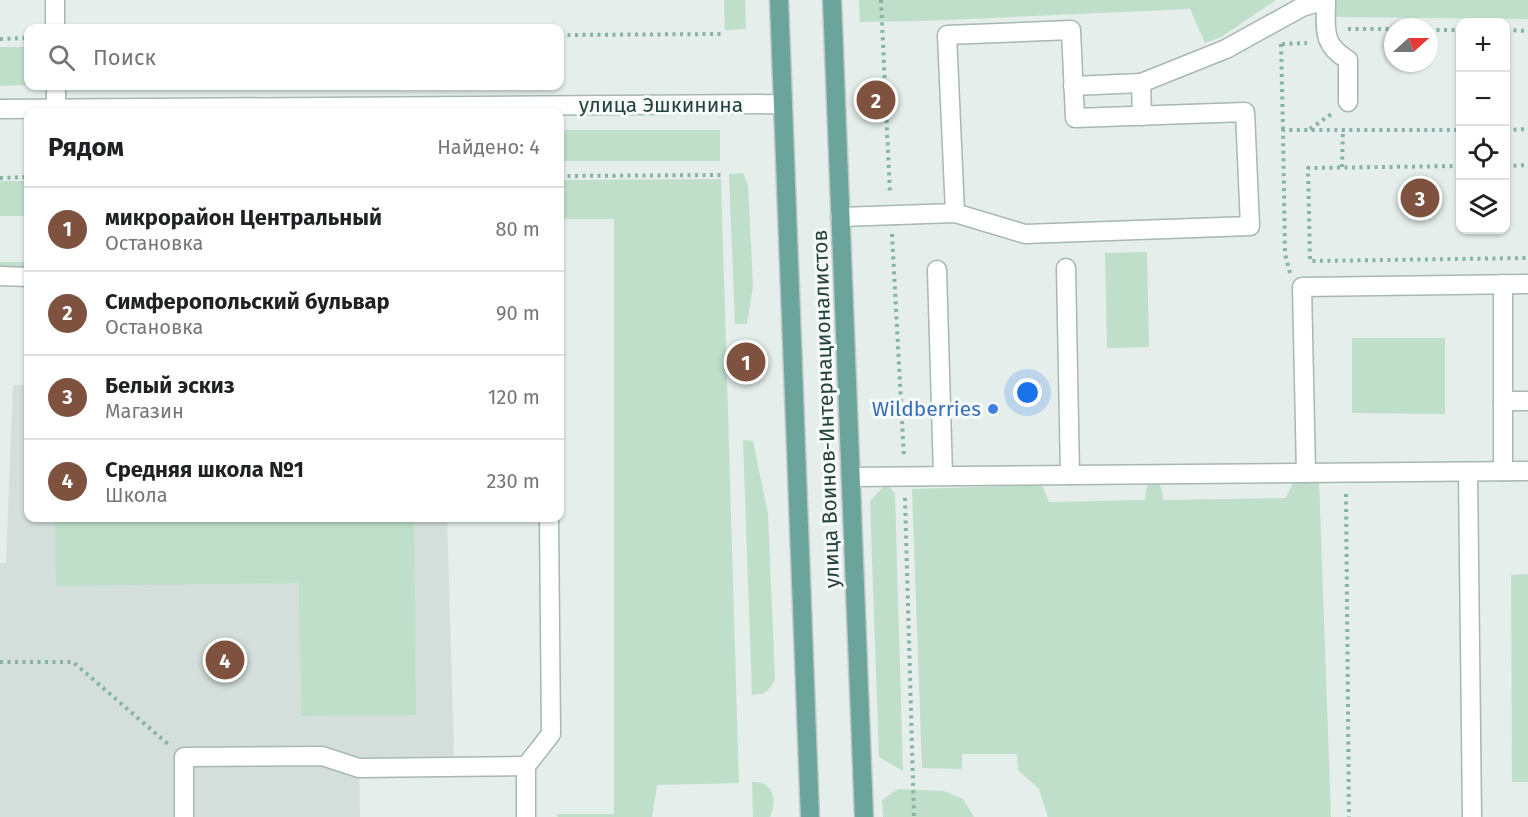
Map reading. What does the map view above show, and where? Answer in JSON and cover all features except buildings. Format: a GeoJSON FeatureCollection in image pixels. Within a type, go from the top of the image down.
{"type":"FeatureCollection","features":[{"type":"Feature","properties":{"kind":"main road","name":"улица Воинов-Интернационалистов"},"geometry":{"type":"LineString","coordinates":[[779,0],[810,817]]}},
{"type":"Feature","properties":{"kind":"main road","name":"улица Воинов-Интернационалистов"},"geometry":{"type":"LineString","coordinates":[[832,0],[864,817]]}},
{"type":"Feature","properties":{"kind":"street"},"geometry":{"type":"LineString","coordinates":[[55,0],[55,24]]}},
{"type":"Feature","properties":{"kind":"street"},"geometry":{"type":"LineString","coordinates":[[1073,86],[1141,83],[1226,49],[1302,7],[1326,0],[1326,34],[1330,46],[1348,60],[1348,102]]}},
{"type":"Feature","properties":{"kind":"street"},"geometry":{"type":"LineString","coordinates":[[840,217],[955,213],[1025,234],[1250,226],[1245,112],[1075,118],[1071,30],[947,34],[955,213]]}},
{"type":"Feature","properties":{"kind":"street"},"geometry":{"type":"LineString","coordinates":[[1141,83],[1142,116]]}},
{"type":"Feature","properties":{"kind":"street"},"geometry":{"type":"LineString","coordinates":[[56,90],[56,108]]}},
{"type":"Feature","properties":{"kind":"street","name":"улица Эшкинина"},"geometry":{"type":"LineString","coordinates":[[201,108],[783,104]]}},
{"type":"Feature","properties":{"kind":"street","name":"улица Эшкинина"},"geometry":{"type":"LineString","coordinates":[[0,109],[24,109]]}},
{"type":"Feature","properties":{"kind":"street"},"geometry":{"type":"LineString","coordinates":[[1066,268],[1070,475]]}},
{"type":"Feature","properties":{"kind":"street"},"geometry":{"type":"LineString","coordinates":[[938,270],[942,476]]}},
{"type":"Feature","properties":{"kind":"street"},"geometry":{"type":"LineString","coordinates":[[0,276],[24,277]]}},
{"type":"Feature","properties":{"kind":"street"},"geometry":{"type":"LineString","coordinates":[[1503,284],[1503,471]]}},
{"type":"Feature","properties":{"kind":"street"},"geometry":{"type":"LineString","coordinates":[[1306,473],[1302,287],[1528,284]]}},
{"type":"Feature","properties":{"kind":"street"},"geometry":{"type":"LineString","coordinates":[[1503,401],[1528,401]]}},
{"type":"Feature","properties":{"kind":"street"},"geometry":{"type":"LineString","coordinates":[[851,477],[1528,471]]}},
{"type":"Feature","properties":{"kind":"street"},"geometry":{"type":"LineString","coordinates":[[1468,472],[1472,817]]}},
{"type":"Feature","properties":{"kind":"street"},"geometry":{"type":"LineString","coordinates":[[526,817],[526,766],[550,734],[549,522]]}},
{"type":"Feature","properties":{"kind":"street"},"geometry":{"type":"LineString","coordinates":[[184,817],[184,757],[322,756],[359,768],[526,766]]}},
{"type":"Feature","properties":{"kind":"path"},"geometry":{"type":"LineString","coordinates":[[881,0],[905,477],[914,817]]}},
{"type":"Feature","properties":{"kind":"path"},"geometry":{"type":"LineString","coordinates":[[1281,18],[1285,254],[1288,271],[1302,287]]}},
{"type":"Feature","properties":{"kind":"path"},"geometry":{"type":"LineString","coordinates":[[1438,30],[1456,30]]}},
{"type":"Feature","properties":{"kind":"path"},"geometry":{"type":"LineString","coordinates":[[1510,30],[1528,31]]}},
{"type":"Feature","properties":{"kind":"path"},"geometry":{"type":"LineString","coordinates":[[564,35],[721,34]]}},
{"type":"Feature","properties":{"kind":"path"},"geometry":{"type":"LineString","coordinates":[[0,39],[24,38]]}},
{"type":"Feature","properties":{"kind":"path"},"geometry":{"type":"LineString","coordinates":[[1309,130],[1348,102]]}},
{"type":"Feature","properties":{"kind":"path"},"geometry":{"type":"LineString","coordinates":[[1510,130],[1528,129]]}},
{"type":"Feature","properties":{"kind":"path"},"geometry":{"type":"LineString","coordinates":[[1283,130],[1456,130]]}},
{"type":"Feature","properties":{"kind":"path"},"geometry":{"type":"LineString","coordinates":[[1342,167],[1343,130]]}},
{"type":"Feature","properties":{"kind":"path"},"geometry":{"type":"LineString","coordinates":[[1510,166],[1528,165]]}},
{"type":"Feature","properties":{"kind":"path"},"geometry":{"type":"LineString","coordinates":[[1456,166],[1308,168],[1310,261],[1528,258]]}},
{"type":"Feature","properties":{"kind":"path"},"geometry":{"type":"LineString","coordinates":[[564,176],[725,175]]}},
{"type":"Feature","properties":{"kind":"path"},"geometry":{"type":"LineString","coordinates":[[0,178],[24,177]]}},
{"type":"Feature","properties":{"kind":"path"},"geometry":{"type":"LineString","coordinates":[[1346,473],[1349,817]]}},
{"type":"Feature","properties":{"kind":"path"},"geometry":{"type":"LineString","coordinates":[[0,662],[73,662],[184,757]]}},
{"type":"Feature","properties":{"kind":"shaded area"},"geometry":{"type":"Polygon","coordinates":[[[13,385],[24,385],[24,522],[447,522],[454,756],[359,758],[360,817],[0,817],[0,563],[6,563],[13,385]]]}},
{"type":"Feature","properties":{"kind":"green space"},"geometry":{"type":"Polygon","coordinates":[[[724,0],[745,0],[746,29],[725,30],[724,0]]]}},
{"type":"Feature","properties":{"kind":"green space"},"geometry":{"type":"Polygon","coordinates":[[[859,0],[1276,0],[1221,37],[1205,43],[1190,9],[860,22],[859,0]]]}},
{"type":"Feature","properties":{"kind":"green space"},"geometry":{"type":"Polygon","coordinates":[[[1335,0],[1528,0],[1528,19],[1335,17],[1335,0]]]}},
{"type":"Feature","properties":{"kind":"green space"},"geometry":{"type":"Polygon","coordinates":[[[0,47],[24,47],[24,85],[0,86],[0,47]]]}},
{"type":"Feature","properties":{"kind":"green space"},"geometry":{"type":"Polygon","coordinates":[[[564,130],[720,130],[720,161],[564,161],[564,130]]]}},
{"type":"Feature","properties":{"kind":"green space"},"geometry":{"type":"Polygon","coordinates":[[[743,173],[748,186],[753,286],[747,324],[735,324],[729,174],[743,173]]]}},
{"type":"Feature","properties":{"kind":"green space"},"geometry":{"type":"Polygon","coordinates":[[[721,179],[739,783],[657,785],[652,817],[558,817],[556,814],[614,814],[614,219],[564,219],[564,180],[721,179]]]}},
{"type":"Feature","properties":{"kind":"green space"},"geometry":{"type":"Polygon","coordinates":[[[0,181],[24,181],[24,216],[0,216],[0,181]]]}},
{"type":"Feature","properties":{"kind":"green space"},"geometry":{"type":"Polygon","coordinates":[[[1147,252],[1149,347],[1107,348],[1105,253],[1147,252]]]}},
{"type":"Feature","properties":{"kind":"green space"},"geometry":{"type":"Polygon","coordinates":[[[0,262],[24,262],[24,272],[0,271],[0,262]]]}},
{"type":"Feature","properties":{"kind":"green space"},"geometry":{"type":"Polygon","coordinates":[[[1352,338],[1445,338],[1445,414],[1352,413],[1352,338]]]}},
{"type":"Feature","properties":{"kind":"green space"},"geometry":{"type":"Polygon","coordinates":[[[743,440],[753,441],[768,514],[775,679],[766,691],[752,695],[743,440]]]}},
{"type":"Feature","properties":{"kind":"green space"},"geometry":{"type":"Polygon","coordinates":[[[1319,480],[1331,817],[1048,817],[1039,789],[1018,770],[1017,754],[962,754],[962,769],[922,768],[912,489],[1042,485],[1049,502],[1145,500],[1146,489],[1150,482],[1158,482],[1162,489],[1163,500],[1286,498],[1294,481],[1319,480]]]}},
{"type":"Feature","properties":{"kind":"green space"},"geometry":{"type":"Polygon","coordinates":[[[886,484],[895,493],[903,771],[879,757],[870,501],[886,484]]]}},
{"type":"Feature","properties":{"kind":"green space"},"geometry":{"type":"Polygon","coordinates":[[[55,522],[414,522],[416,715],[301,716],[299,583],[56,586],[55,522]]]}},
{"type":"Feature","properties":{"kind":"green space"},"geometry":{"type":"Polygon","coordinates":[[[1528,574],[1528,782],[1512,782],[1511,575],[1528,574]]]}},
{"type":"Feature","properties":{"kind":"green space"},"geometry":{"type":"Polygon","coordinates":[[[752,782],[765,785],[772,793],[774,804],[770,817],[753,817],[752,782]]]}},
{"type":"Feature","properties":{"kind":"green space"},"geometry":{"type":"Polygon","coordinates":[[[898,789],[944,791],[963,799],[974,817],[883,817],[882,800],[898,789]]]}},
{"type":"Feature","properties":{"kind":"place","name":"Симферопольский бульвар"},"geometry":{"type":"Point","coordinates":[876,100]}},
{"type":"Feature","properties":{"kind":"place","name":"Белый эскиз"},"geometry":{"type":"Point","coordinates":[1420,198]}},
{"type":"Feature","properties":{"kind":"place","name":"микрорайон Центральный"},"geometry":{"type":"Point","coordinates":[746,362]}},
{"type":"Feature","properties":{"kind":"place","name":"Wildberries"},"geometry":{"type":"Point","coordinates":[993,409]}},
{"type":"Feature","properties":{"kind":"place","name":"Средняя школа №1"},"geometry":{"type":"Point","coordinates":[225,660]}}]}
